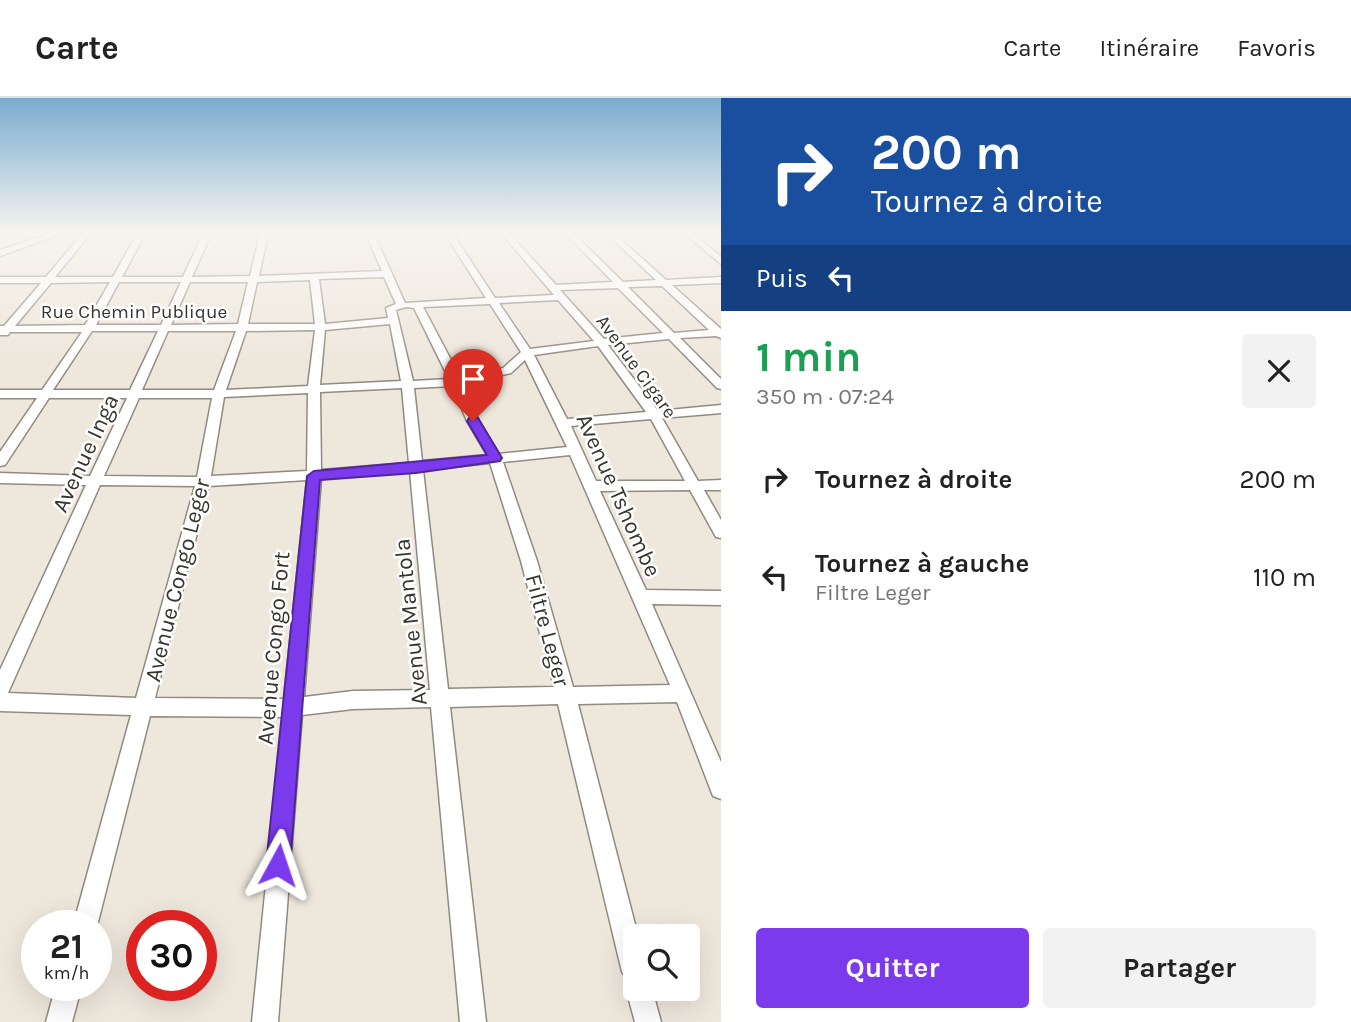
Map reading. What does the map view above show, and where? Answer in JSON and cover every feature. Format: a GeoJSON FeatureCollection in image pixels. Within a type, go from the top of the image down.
{"type":"FeatureCollection","features":[{"type":"Feature","properties":{"kind":"street"},"geometry":{"type":"LineString","coordinates":[[2,332],[49,277]]}},
{"type":"Feature","properties":{"kind":"street"},"geometry":{"type":"LineString","coordinates":[[0,462],[89,328],[118,277]]}},
{"type":"Feature","properties":{"kind":"street","name":"Avenue Inga"},"geometry":{"type":"LineString","coordinates":[[0,690],[94,479],[189,277]]}},
{"type":"Feature","properties":{"kind":"street"},"geometry":{"type":"LineString","coordinates":[[0,280],[330,277]]}},
{"type":"Feature","properties":{"kind":"street","name":"Avenue Mantola"},"geometry":{"type":"LineString","coordinates":[[388,277],[404,310],[416,469],[442,699],[473,1022]]}},
{"type":"Feature","properties":{"kind":"street","name":"Avenue Tshombe"},"geometry":{"type":"LineString","coordinates":[[479,277],[527,353],[564,424],[683,693],[721,788]]}},
{"type":"Feature","properties":{"kind":"street","name":"Avenue Cigare"},"geometry":{"type":"LineString","coordinates":[[544,277],[602,344],[654,414],[721,533]]}},
{"type":"Feature","properties":{"kind":"street"},"geometry":{"type":"LineString","coordinates":[[615,277],[721,386]]}},
{"type":"Feature","properties":{"kind":"street"},"geometry":{"type":"LineString","coordinates":[[659,277],[720,333]]}},
{"type":"Feature","properties":{"kind":"street","name":"Avenue Congo Fort"},"geometry":{"type":"LineString","coordinates":[[265,1022],[314,476],[314,388],[320,327],[314,278]]}},
{"type":"Feature","properties":{"kind":"street","name":"Avenue Congo Leger"},"geometry":{"type":"LineString","coordinates":[[89,910],[203,481],[219,394],[242,328],[254,279]]}},
{"type":"Feature","properties":{"kind":"street","name":"Rue Chemin Publique"},"geometry":{"type":"LineString","coordinates":[[2,332],[89,328],[320,327],[404,310],[557,292],[623,285],[721,280]]}},
{"type":"Feature","properties":{"kind":"street","name":"Filtre Leger"},"geometry":{"type":"LineString","coordinates":[[404,310],[447,360],[454,382],[495,458],[529,561],[623,924]]}},
{"type":"Feature","properties":{"kind":"street"},"geometry":{"type":"LineString","coordinates":[[0,394],[135,396],[408,386],[454,382],[507,371],[527,353],[674,335],[720,333]]}},
{"type":"Feature","properties":{"kind":"street"},"geometry":{"type":"LineString","coordinates":[[564,424],[721,409]]}},
{"type":"Feature","properties":{"kind":"street"},"geometry":{"type":"LineString","coordinates":[[0,478],[203,481],[314,476],[416,469],[576,450]]}},
{"type":"Feature","properties":{"kind":"street"},"geometry":{"type":"LineString","coordinates":[[592,486],[721,485]]}},
{"type":"Feature","properties":{"kind":"street"},"geometry":{"type":"LineString","coordinates":[[640,597],[721,597]]}},
{"type":"Feature","properties":{"kind":"street"},"geometry":{"type":"LineString","coordinates":[[0,702],[144,708],[292,708],[353,700],[683,693]]}},
{"type":"Feature","properties":{"kind":"street"},"geometry":{"type":"LineString","coordinates":[[59,1022],[65,1001]]}},
{"type":"Feature","properties":{"kind":"street"},"geometry":{"type":"LineString","coordinates":[[642,1001],[648,1022]]}},
{"type":"Feature","properties":{"kind":"route"},"geometry":{"type":"LineString","coordinates":[[278,865],[314,476],[416,469],[495,458],[473,421]]}}]}
